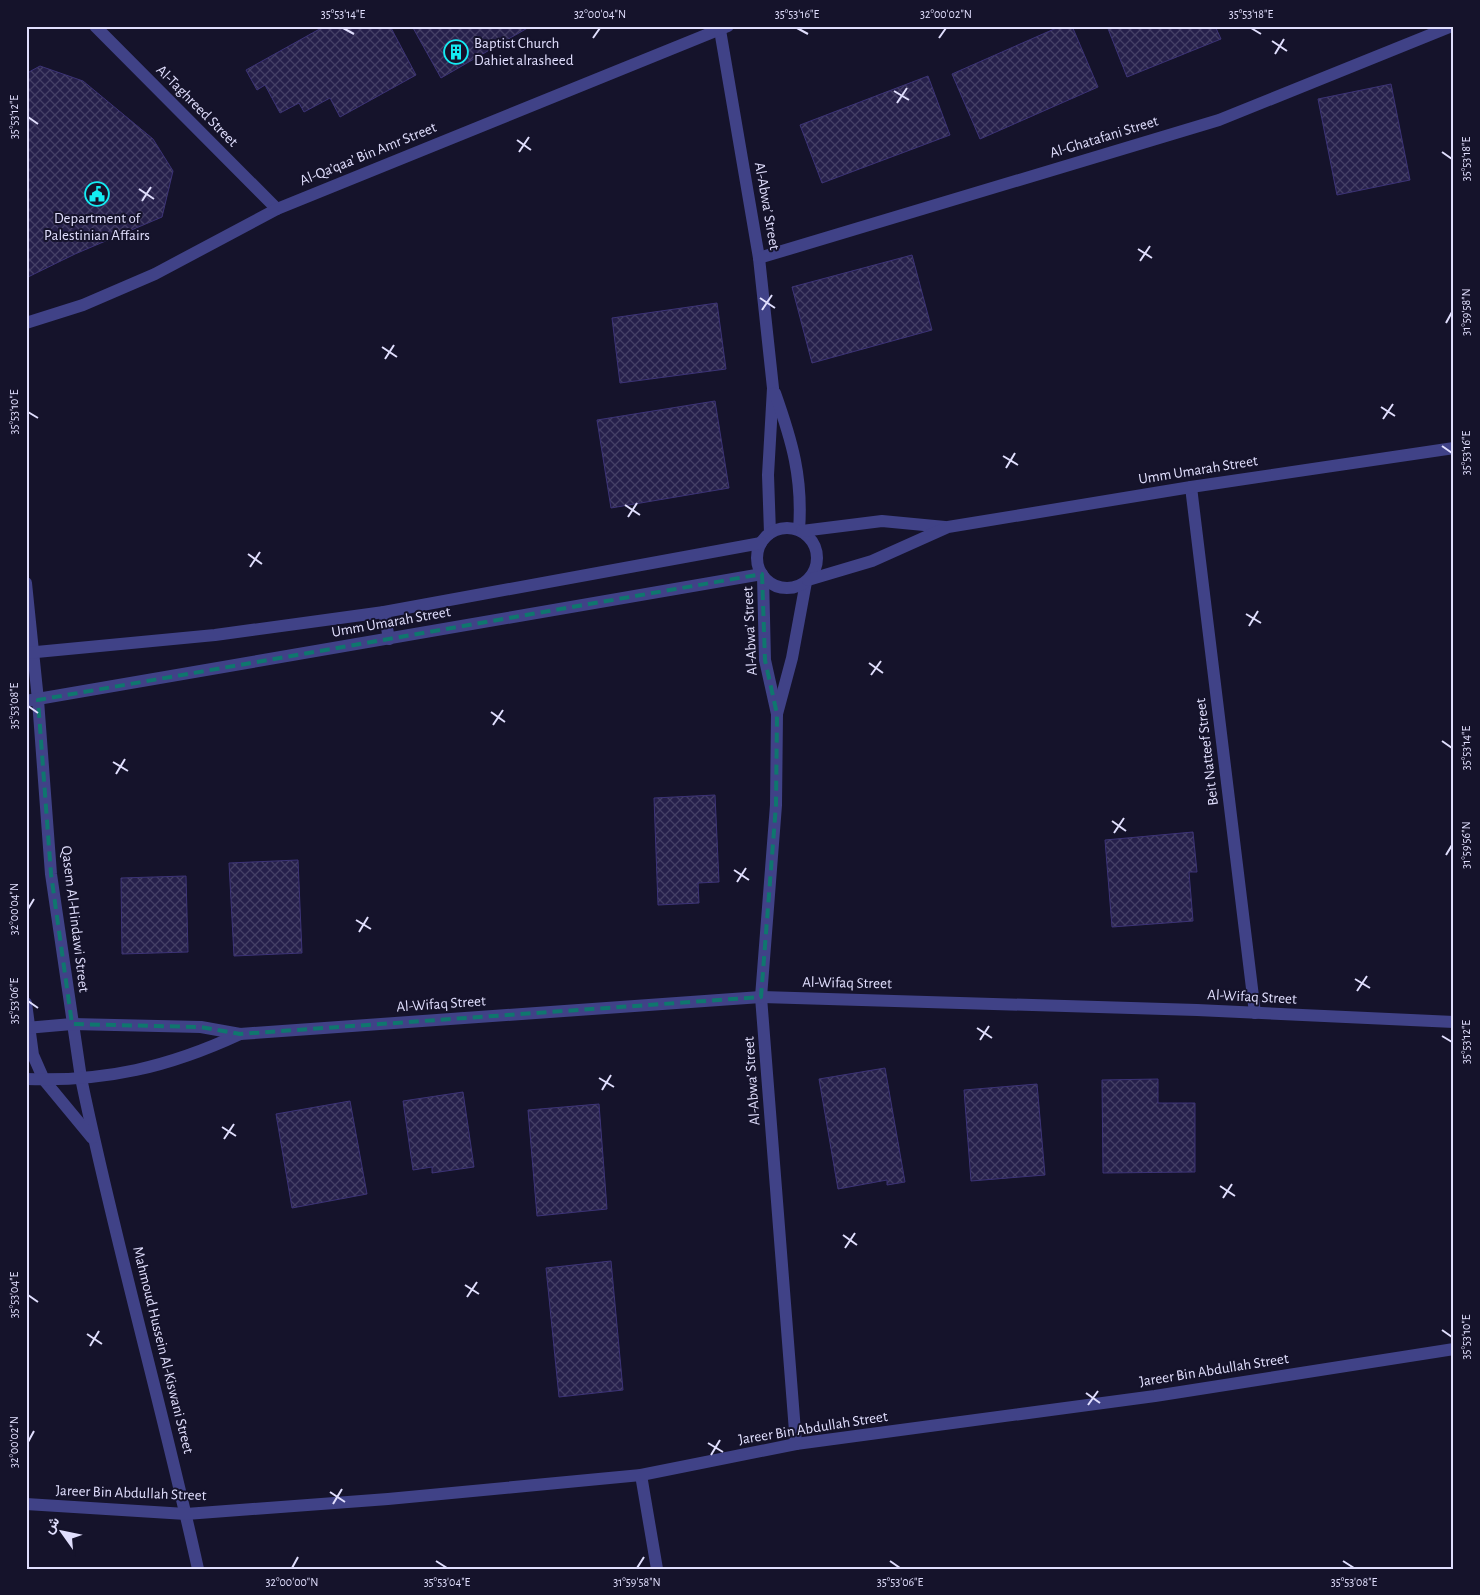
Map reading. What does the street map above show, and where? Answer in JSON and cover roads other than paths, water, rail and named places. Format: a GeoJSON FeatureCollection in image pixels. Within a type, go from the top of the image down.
{"type":"FeatureCollection","features":[{"type":"Feature","properties":{"kind":"street","name":"Al-Taghreed Street"},"geometry":{"type":"LineString","coordinates":[[95,26],[277,209]]}},
{"type":"Feature","properties":{"kind":"street","name":"Al-Ghatafani Street"},"geometry":{"type":"LineString","coordinates":[[759,258],[1219,120],[1452,26]]}},
{"type":"Feature","properties":{"kind":"street","name":"Al-Qa’qaa’ Bin Amr Street"},"geometry":{"type":"LineString","coordinates":[[26,324],[83,305],[155,274],[277,209],[724,28]]}},
{"type":"Feature","properties":{"kind":"street","name":"Al-Abwa’ Street"},"geometry":{"type":"LineString","coordinates":[[724,28],[759,258],[773,388],[765,538]]}},
{"type":"Feature","properties":{"kind":"street","name":"Al-Abwa’ Street"},"geometry":{"type":"LineString","coordinates":[[773,388],[790,434],[796,460],[801,530]]}},
{"type":"Feature","properties":{"kind":"street","name":"Umm Umarah Street"},"geometry":{"type":"LineString","coordinates":[[801,530],[882,521],[948,527],[1192,487],[1454,448]]}},
{"type":"Feature","properties":{"kind":"street","name":"Beit Natteef Street"},"geometry":{"type":"LineString","coordinates":[[1192,487],[1254,1013]]}},
{"type":"Feature","properties":{"kind":"street","name":"Umm Umarah Street"},"geometry":{"type":"LineString","coordinates":[[807,581],[872,561],[948,527]]}},
{"type":"Feature","properties":{"kind":"street"},"geometry":{"type":"LineString","coordinates":[[784,528],[801,530],[813,541],[817,554],[816,568],[807,581],[792,588],[776,586],[762,575],[757,558],[765,538],[784,528]]}},
{"type":"Feature","properties":{"kind":"street","name":"Umm Umarah Street"},"geometry":{"type":"LineString","coordinates":[[30,652],[216,636],[384,612],[765,538]]}},
{"type":"Feature","properties":{"kind":"street","name":"Al-Abwa’ Street"},"geometry":{"type":"LineString","coordinates":[[762,575],[765,660],[777,714],[776,805],[761,998],[796,1444]]}},
{"type":"Feature","properties":{"kind":"street","name":"Umm Umarah Street"},"geometry":{"type":"LineString","coordinates":[[32,700],[762,575]]}},
{"type":"Feature","properties":{"kind":"street","name":"Al-Abwa’ Street"},"geometry":{"type":"LineString","coordinates":[[777,714],[792,658],[807,581]]}},
{"type":"Feature","properties":{"kind":"street","name":"Qasem Al-Hindawi Street"},"geometry":{"type":"LineString","coordinates":[[26,583],[32,700],[51,874],[81,1078]]}},
{"type":"Feature","properties":{"kind":"street"},"geometry":{"type":"LineString","coordinates":[[384,612],[389,639]]}},
{"type":"Feature","properties":{"kind":"street","name":"Al-Wifaq Street"},"geometry":{"type":"LineString","coordinates":[[27,1028],[72,1024],[201,1027],[240,1034],[761,998],[1254,1013],[1454,1022]]}},
{"type":"Feature","properties":{"kind":"street"},"geometry":{"type":"LineString","coordinates":[[26,1003],[27,1028],[33,1055],[44,1080]]}},
{"type":"Feature","properties":{"kind":"street","name":"Al-Wifaq Street"},"geometry":{"type":"LineString","coordinates":[[26,1079],[44,1080],[121,1074],[181,1060],[240,1034]]}},
{"type":"Feature","properties":{"kind":"street","name":"Mahmoud Hussein Al-Kiswani Street"},"geometry":{"type":"LineString","coordinates":[[81,1078],[94,1140],[198,1569]]}},
{"type":"Feature","properties":{"kind":"street","name":"Mahmoud Hussein Al-Kiswani Street"},"geometry":{"type":"LineString","coordinates":[[44,1080],[94,1140]]}},
{"type":"Feature","properties":{"kind":"street","name":"Jareer Bin Abdullah Street"},"geometry":{"type":"LineString","coordinates":[[26,1504],[186,1514],[388,1499],[642,1475],[796,1444],[1155,1396],[1454,1349]]}},
{"type":"Feature","properties":{"kind":"street"},"geometry":{"type":"LineString","coordinates":[[642,1475],[657,1569]]}},
{"type":"Feature","properties":{"kind":"place","name":"Baptist Church Dahiet alrasheed"},"geometry":{"type":"Point","coordinates":[456,52]}},
{"type":"Feature","properties":{"kind":"place","name":"Department of Palestinian Affairs"},"geometry":{"type":"Point","coordinates":[97,194]}}]}
